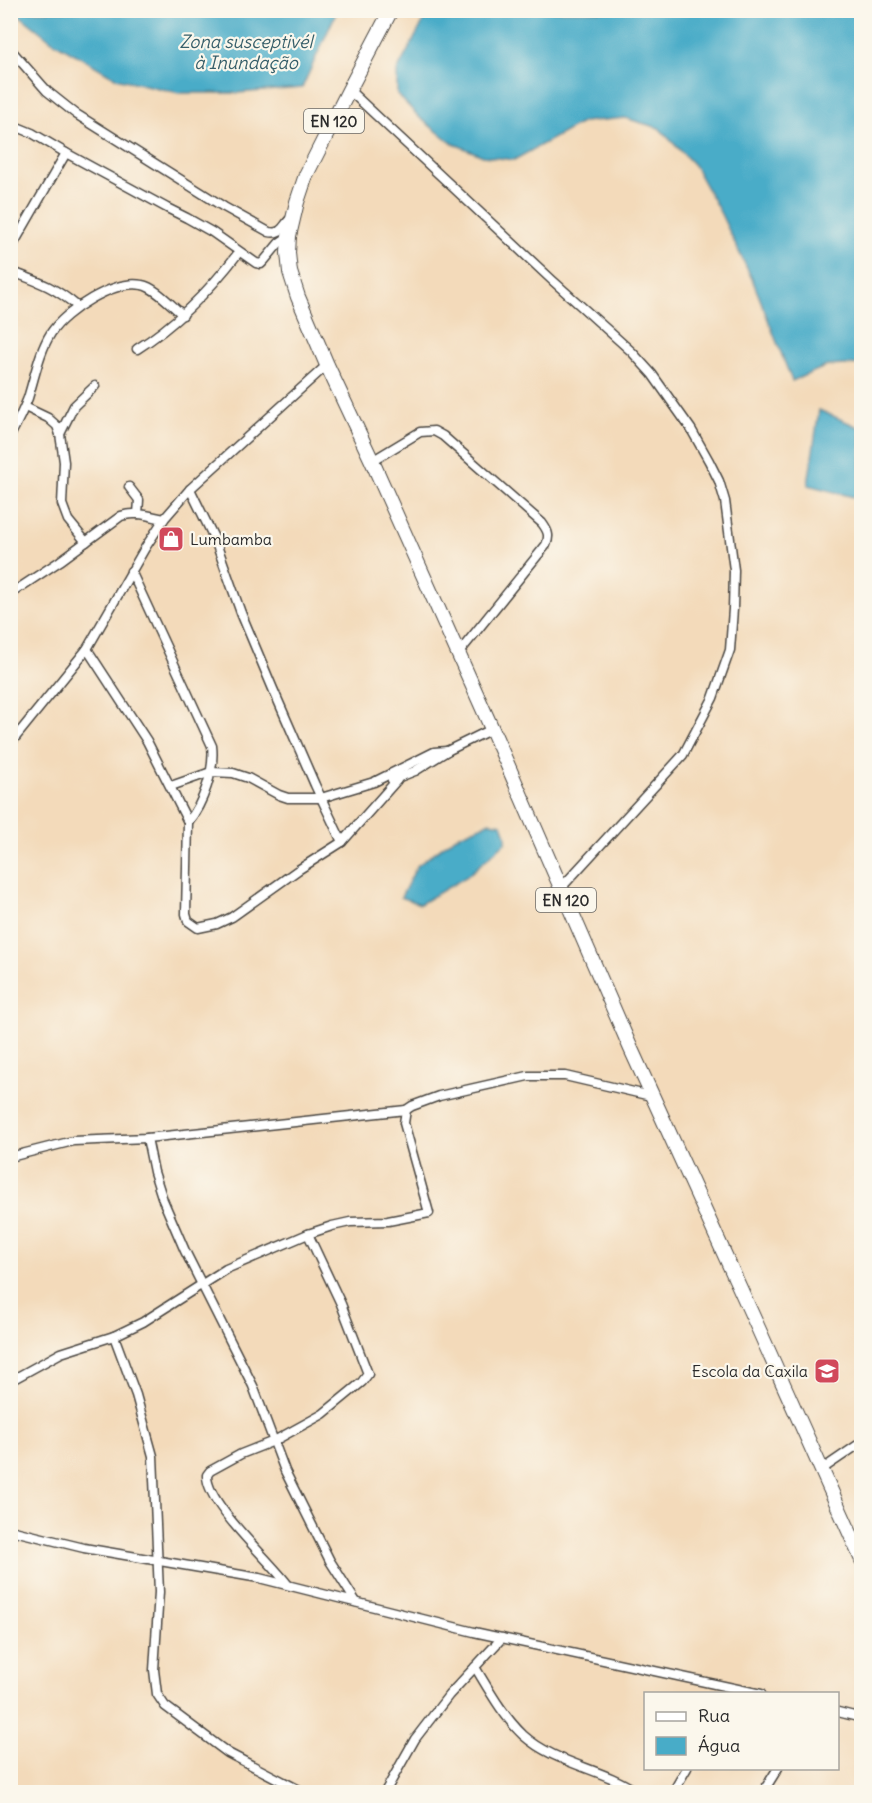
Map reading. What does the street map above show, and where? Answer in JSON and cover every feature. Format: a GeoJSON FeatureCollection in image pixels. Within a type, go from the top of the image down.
{"type":"FeatureCollection","features":[{"type":"Feature","properties":{"kind":"main road","name":"EN 120"},"geometry":{"type":"LineString","coordinates":[[391,10],[306,175],[289,236],[290,272],[298,297],[327,365],[492,729],[651,1096],[759,1329],[861,1560]]}},
{"type":"Feature","properties":{"kind":"street"},"geometry":{"type":"LineString","coordinates":[[10,49],[47,91],[76,114],[224,207],[269,232],[275,233],[282,230],[293,217]]}},
{"type":"Feature","properties":{"kind":"street"},"geometry":{"type":"LineString","coordinates":[[349,90],[632,352],[652,374],[691,429],[719,482],[725,501],[734,570],[733,609],[730,650],[713,698],[683,755],[561,888]]}},
{"type":"Feature","properties":{"kind":"street"},"geometry":{"type":"LineString","coordinates":[[10,124],[32,133],[188,218],[256,263],[261,264],[279,243],[289,236]]}},
{"type":"Feature","properties":{"kind":"street"},"geometry":{"type":"LineString","coordinates":[[10,250],[66,153]]}},
{"type":"Feature","properties":{"kind":"street"},"geometry":{"type":"LineString","coordinates":[[137,349],[158,336],[183,315],[239,252]]}},
{"type":"Feature","properties":{"kind":"street"},"geometry":{"type":"LineString","coordinates":[[10,272],[47,285],[77,306]]}},
{"type":"Feature","properties":{"kind":"street"},"geometry":{"type":"LineString","coordinates":[[10,436],[25,407],[40,358],[51,332],[77,306],[105,291],[132,284],[142,285],[158,294],[183,315]]}},
{"type":"Feature","properties":{"kind":"street"},"geometry":{"type":"LineString","coordinates":[[10,744],[87,649],[131,571],[164,519],[190,489],[327,365]]}},
{"type":"Feature","properties":{"kind":"street"},"geometry":{"type":"LineString","coordinates":[[60,434],[74,406],[95,386]]}},
{"type":"Feature","properties":{"kind":"street"},"geometry":{"type":"LineString","coordinates":[[25,407],[48,418],[57,426],[64,462],[62,504],[68,520],[86,542]]}},
{"type":"Feature","properties":{"kind":"street"},"geometry":{"type":"LineString","coordinates":[[372,461],[420,432],[434,431],[547,529],[546,545],[458,654]]}},
{"type":"Feature","properties":{"kind":"street"},"geometry":{"type":"LineString","coordinates":[[129,487],[139,500],[138,514]]}},
{"type":"Feature","properties":{"kind":"street"},"geometry":{"type":"LineString","coordinates":[[190,489],[215,540],[241,613],[342,842]]}},
{"type":"Feature","properties":{"kind":"street"},"geometry":{"type":"LineString","coordinates":[[10,594],[121,516],[128,513],[164,519]]}},
{"type":"Feature","properties":{"kind":"street"},"geometry":{"type":"LineString","coordinates":[[131,571],[212,746],[211,772],[197,810],[188,822]]}},
{"type":"Feature","properties":{"kind":"street"},"geometry":{"type":"LineString","coordinates":[[87,649],[147,741],[188,822],[186,914],[188,921],[198,928],[217,924],[232,917],[342,842],[397,780]]}},
{"type":"Feature","properties":{"kind":"street"},"geometry":{"type":"LineString","coordinates":[[374,782],[397,780],[447,751],[492,729]]}},
{"type":"Feature","properties":{"kind":"street"},"geometry":{"type":"LineString","coordinates":[[171,786],[211,772],[233,773],[288,798],[321,798],[374,782],[434,752],[447,751]]}},
{"type":"Feature","properties":{"kind":"street"},"geometry":{"type":"LineString","coordinates":[[10,1157],[73,1141],[147,1138],[406,1110],[439,1096],[528,1076],[565,1076],[651,1096]]}},
{"type":"Feature","properties":{"kind":"street"},"geometry":{"type":"LineString","coordinates":[[10,1381],[61,1353],[114,1336],[143,1322],[226,1269],[308,1234],[350,1222],[388,1221],[429,1213],[404,1123],[406,1110]]}},
{"type":"Feature","properties":{"kind":"street"},"geometry":{"type":"LineString","coordinates":[[147,1138],[163,1200],[202,1285],[253,1386],[285,1471],[330,1561],[356,1602]]}},
{"type":"Feature","properties":{"kind":"street"},"geometry":{"type":"LineString","coordinates":[[288,1585],[227,1516],[208,1486],[207,1475],[210,1471],[241,1454],[274,1441],[323,1414],[363,1382],[368,1374],[341,1304],[308,1234]]}},
{"type":"Feature","properties":{"kind":"street"},"geometry":{"type":"LineString","coordinates":[[114,1336],[136,1395],[153,1456],[159,1592],[154,1670],[160,1699],[165,1706],[228,1753],[303,1792]]}},
{"type":"Feature","properties":{"kind":"street"},"geometry":{"type":"LineString","coordinates":[[821,1470],[861,1442]]}},
{"type":"Feature","properties":{"kind":"street"},"geometry":{"type":"LineString","coordinates":[[10,1530],[84,1548],[259,1578],[502,1638],[746,1692]]}},
{"type":"Feature","properties":{"kind":"street"},"geometry":{"type":"LineString","coordinates":[[385,1792],[415,1739],[449,1695],[502,1638]]}},
{"type":"Feature","properties":{"kind":"street"},"geometry":{"type":"LineString","coordinates":[[475,1667],[507,1716],[523,1735],[548,1751],[637,1792]]}},
{"type":"Feature","properties":{"kind":"street"},"geometry":{"type":"LineString","coordinates":[[839,1712],[861,1718]]}},
{"type":"Feature","properties":{"kind":"street"},"geometry":{"type":"LineString","coordinates":[[673,1792],[686,1770]]}},
{"type":"Feature","properties":{"kind":"street"},"geometry":{"type":"LineString","coordinates":[[763,1792],[777,1770]]}},
{"type":"Feature","properties":{"kind":"water","name":"Zona susceptivél à Inundação"},"geometry":{"type":"Polygon","coordinates":[[[14,11],[337,11],[302,88],[237,93],[179,93],[116,78],[52,41],[14,11]]]}},
{"type":"Feature","properties":{"kind":"water"},"geometry":{"type":"Polygon","coordinates":[[[429,11],[861,11],[861,364],[827,366],[792,381],[753,281],[721,214],[694,165],[659,128],[625,118],[583,122],[514,160],[483,156],[452,143],[420,118],[397,94],[397,71],[429,11]]]}},
{"type":"Feature","properties":{"kind":"water"},"geometry":{"type":"Polygon","coordinates":[[[819,410],[861,428],[861,499],[808,485],[819,410]]]}},
{"type":"Feature","properties":{"kind":"water"},"geometry":{"type":"Polygon","coordinates":[[[490,822],[502,824],[506,842],[466,877],[420,904],[401,897],[417,866],[455,837],[490,822]]]}},
{"type":"Feature","properties":{"kind":"place","name":"Lumbamba"},"geometry":{"type":"Point","coordinates":[171,539]}},
{"type":"Feature","properties":{"kind":"place","name":"Escola da Caxila"},"geometry":{"type":"Point","coordinates":[827,1371]}}]}
